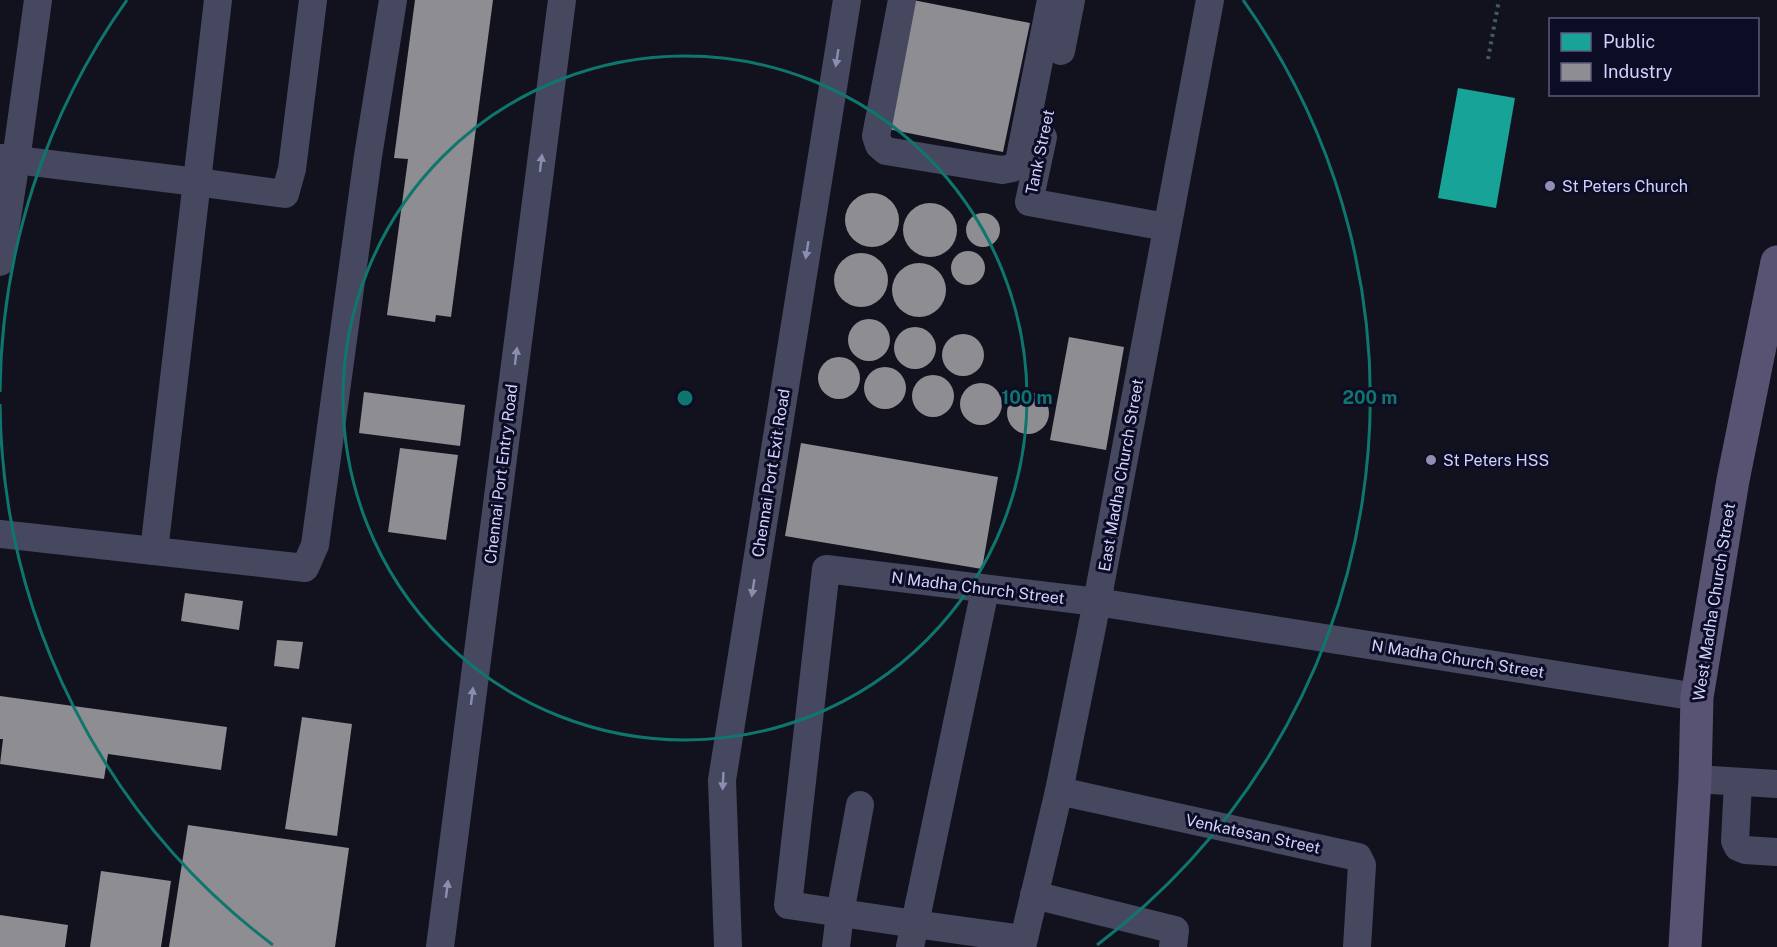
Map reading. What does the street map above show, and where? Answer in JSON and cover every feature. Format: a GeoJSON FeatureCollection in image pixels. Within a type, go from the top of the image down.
{"type":"FeatureCollection","features":[{"type":"Feature","properties":{"kind":"main road","name":"West Madha Church Street"},"geometry":{"type":"LineString","coordinates":[[1685,947],[1698,697],[1733,480],[1777,262]]}},
{"type":"Feature","properties":{"kind":"street"},"geometry":{"type":"LineString","coordinates":[[0,262],[8,159],[38,0]]}},
{"type":"Feature","properties":{"kind":"street"},"geometry":{"type":"LineString","coordinates":[[154,551],[218,0]]}},
{"type":"Feature","properties":{"kind":"street"},"geometry":{"type":"LineString","coordinates":[[8,159],[285,194],[291,169],[313,0]]}},
{"type":"Feature","properties":{"kind":"street"},"geometry":{"type":"LineString","coordinates":[[0,534],[305,568],[315,545],[368,156],[393,0]]}},
{"type":"Feature","properties":{"kind":"street","name":"Chennai Port Entry Road"},"geometry":{"type":"LineString","coordinates":[[440,947],[562,0]]}},
{"type":"Feature","properties":{"kind":"street","name":"Chennai Port Exit Road"},"geometry":{"type":"LineString","coordinates":[[728,947],[722,780],[847,0]]}},
{"type":"Feature","properties":{"kind":"street"},"geometry":{"type":"LineString","coordinates":[[902,0],[876,136],[879,145],[886,151],[1002,170],[1012,168],[1019,162],[1051,0]]}},
{"type":"Feature","properties":{"kind":"street","name":"Tank Street"},"geometry":{"type":"LineString","coordinates":[[1071,0],[1029,202],[1166,227]]}},
{"type":"Feature","properties":{"kind":"street","name":"East Madha Church Street"},"geometry":{"type":"LineString","coordinates":[[1022,943],[1059,791],[1097,602],[1210,0]]}},
{"type":"Feature","properties":{"kind":"street","name":"N Madha Church Street"},"geometry":{"type":"LineString","coordinates":[[1022,943],[913,936],[840,913],[788,905],[826,569],[1097,602],[1698,697]]}},
{"type":"Feature","properties":{"kind":"street"},"geometry":{"type":"LineString","coordinates":[[913,936],[985,590]]}},
{"type":"Feature","properties":{"kind":"street"},"geometry":{"type":"LineString","coordinates":[[1695,779],[1777,784]]}},
{"type":"Feature","properties":{"kind":"street"},"geometry":{"type":"LineString","coordinates":[[1738,782],[1735,841],[1738,847],[1745,850],[1777,852]]}},
{"type":"Feature","properties":{"kind":"street","name":"Venkatesan Street"},"geometry":{"type":"LineString","coordinates":[[1059,791],[1358,856],[1362,866],[1357,947]]}},
{"type":"Feature","properties":{"kind":"street"},"geometry":{"type":"LineString","coordinates":[[836,947],[860,805]]}},
{"type":"Feature","properties":{"kind":"street"},"geometry":{"type":"LineString","coordinates":[[1034,895],[1175,930],[1173,947]]}},
{"type":"Feature","properties":{"kind":"path"},"geometry":{"type":"LineString","coordinates":[[1488,59],[1499,0]]}},
{"type":"Feature","properties":{"kind":"building: Public"},"geometry":{"type":"Polygon","coordinates":[[[1458,88],[1515,98],[1496,208],[1438,198],[1458,88]]]}},
{"type":"Feature","properties":{"kind":"building: Industry"},"geometry":{"type":"Polygon","coordinates":[[[415,0],[493,0],[451,317],[436,315],[435,322],[387,315],[408,159],[394,158],[415,0]]]}},
{"type":"Feature","properties":{"kind":"building: Industry"},"geometry":{"type":"Polygon","coordinates":[[[913,0],[1030,23],[1003,152],[888,129],[913,0]]]}},
{"type":"Feature","properties":{"kind":"building: Industry"},"geometry":{"type":"Polygon","coordinates":[[[872,193],[882,195],[891,201],[897,210],[899,220],[897,230],[891,239],[882,245],[872,247],[862,245],[853,239],[847,230],[845,220],[847,210],[853,201],[862,195],[872,193]]]}},
{"type":"Feature","properties":{"kind":"building: Industry"},"geometry":{"type":"Polygon","coordinates":[[[930,203],[940,205],[949,211],[955,220],[957,230],[955,240],[949,249],[940,255],[930,257],[920,255],[911,249],[905,240],[903,230],[905,220],[911,211],[920,205],[930,203]]]}},
{"type":"Feature","properties":{"kind":"building: Industry"},"geometry":{"type":"Polygon","coordinates":[[[983,213],[995,218],[1000,230],[995,242],[983,247],[971,242],[966,230],[971,218],[983,213]]]}},
{"type":"Feature","properties":{"kind":"building: Industry"},"geometry":{"type":"Polygon","coordinates":[[[968,251],[980,256],[985,268],[980,280],[968,285],[956,280],[951,268],[956,256],[968,251]]]}},
{"type":"Feature","properties":{"kind":"building: Industry"},"geometry":{"type":"Polygon","coordinates":[[[861,253],[871,255],[880,261],[886,270],[888,280],[886,290],[880,299],[871,305],[861,307],[851,305],[842,299],[836,290],[834,280],[836,270],[842,261],[851,255],[861,253]]]}},
{"type":"Feature","properties":{"kind":"building: Industry"},"geometry":{"type":"Polygon","coordinates":[[[919,263],[929,265],[938,271],[944,280],[946,290],[944,300],[938,309],[929,315],[919,317],[909,315],[900,309],[894,300],[892,290],[894,280],[900,271],[909,265],[919,263]]]}},
{"type":"Feature","properties":{"kind":"building: Industry"},"geometry":{"type":"Polygon","coordinates":[[[869,319],[884,325],[890,340],[884,355],[869,361],[854,355],[848,340],[854,325],[869,319]]]}},
{"type":"Feature","properties":{"kind":"building: Industry"},"geometry":{"type":"Polygon","coordinates":[[[915,327],[930,333],[936,348],[930,363],[915,369],[900,363],[894,348],[900,333],[915,327]]]}},
{"type":"Feature","properties":{"kind":"building: Industry"},"geometry":{"type":"Polygon","coordinates":[[[963,334],[978,340],[984,355],[978,370],[963,376],[948,370],[942,355],[948,340],[963,334]]]}},
{"type":"Feature","properties":{"kind":"building: Industry"},"geometry":{"type":"Polygon","coordinates":[[[1069,337],[1124,347],[1106,450],[1050,440],[1069,337]]]}},
{"type":"Feature","properties":{"kind":"building: Industry"},"geometry":{"type":"Polygon","coordinates":[[[839,357],[854,363],[860,378],[854,393],[839,399],[824,393],[818,378],[824,363],[839,357]]]}},
{"type":"Feature","properties":{"kind":"building: Industry"},"geometry":{"type":"Polygon","coordinates":[[[885,367],[900,373],[906,388],[900,403],[885,409],[870,403],[864,388],[870,373],[885,367]]]}},
{"type":"Feature","properties":{"kind":"building: Industry"},"geometry":{"type":"Polygon","coordinates":[[[933,375],[948,381],[954,396],[948,411],[933,417],[918,411],[912,396],[918,381],[933,375]]]}},
{"type":"Feature","properties":{"kind":"building: Industry"},"geometry":{"type":"Polygon","coordinates":[[[981,383],[996,389],[1002,404],[996,419],[981,425],[966,419],[960,404],[966,389],[981,383]]]}},
{"type":"Feature","properties":{"kind":"building: Industry"},"geometry":{"type":"Polygon","coordinates":[[[364,392],[465,405],[460,446],[359,433],[364,392]]]}},
{"type":"Feature","properties":{"kind":"building: Industry"},"geometry":{"type":"Polygon","coordinates":[[[1028,392],[1043,398],[1049,413],[1043,428],[1028,434],[1013,428],[1007,413],[1013,398],[1028,392]]]}},
{"type":"Feature","properties":{"kind":"building: Industry"},"geometry":{"type":"Polygon","coordinates":[[[801,443],[998,477],[982,569],[785,536],[801,443]]]}},
{"type":"Feature","properties":{"kind":"building: Industry"},"geometry":{"type":"Polygon","coordinates":[[[400,448],[458,455],[446,540],[388,532],[400,448]]]}},
{"type":"Feature","properties":{"kind":"building: Industry"},"geometry":{"type":"Polygon","coordinates":[[[185,593],[243,601],[239,630],[181,621],[185,593]]]}},
{"type":"Feature","properties":{"kind":"building: Industry"},"geometry":{"type":"Polygon","coordinates":[[[277,640],[303,642],[299,669],[274,666],[277,640]]]}},
{"type":"Feature","properties":{"kind":"building: Industry"},"geometry":{"type":"Polygon","coordinates":[[[0,696],[227,727],[221,770],[108,754],[104,779],[0,764],[3,739],[0,739],[0,696]]]}},
{"type":"Feature","properties":{"kind":"building: Industry"},"geometry":{"type":"Polygon","coordinates":[[[302,717],[352,724],[337,836],[285,829],[302,717]]]}},
{"type":"Feature","properties":{"kind":"building: Industry"},"geometry":{"type":"Polygon","coordinates":[[[188,825],[349,848],[335,947],[169,947],[188,825]]]}},
{"type":"Feature","properties":{"kind":"building: Industry"},"geometry":{"type":"Polygon","coordinates":[[[101,871],[171,881],[161,947],[90,947],[101,871]]]}},
{"type":"Feature","properties":{"kind":"building: Industry"},"geometry":{"type":"Polygon","coordinates":[[[0,915],[68,925],[65,947],[0,947],[0,915]]]}},
{"type":"Feature","properties":{"kind":"place","name":"St Peters Church"},"geometry":{"type":"Point","coordinates":[1550,186]}},
{"type":"Feature","properties":{"kind":"place","name":"St Peters HSS"},"geometry":{"type":"Point","coordinates":[1431,460]}}]}
